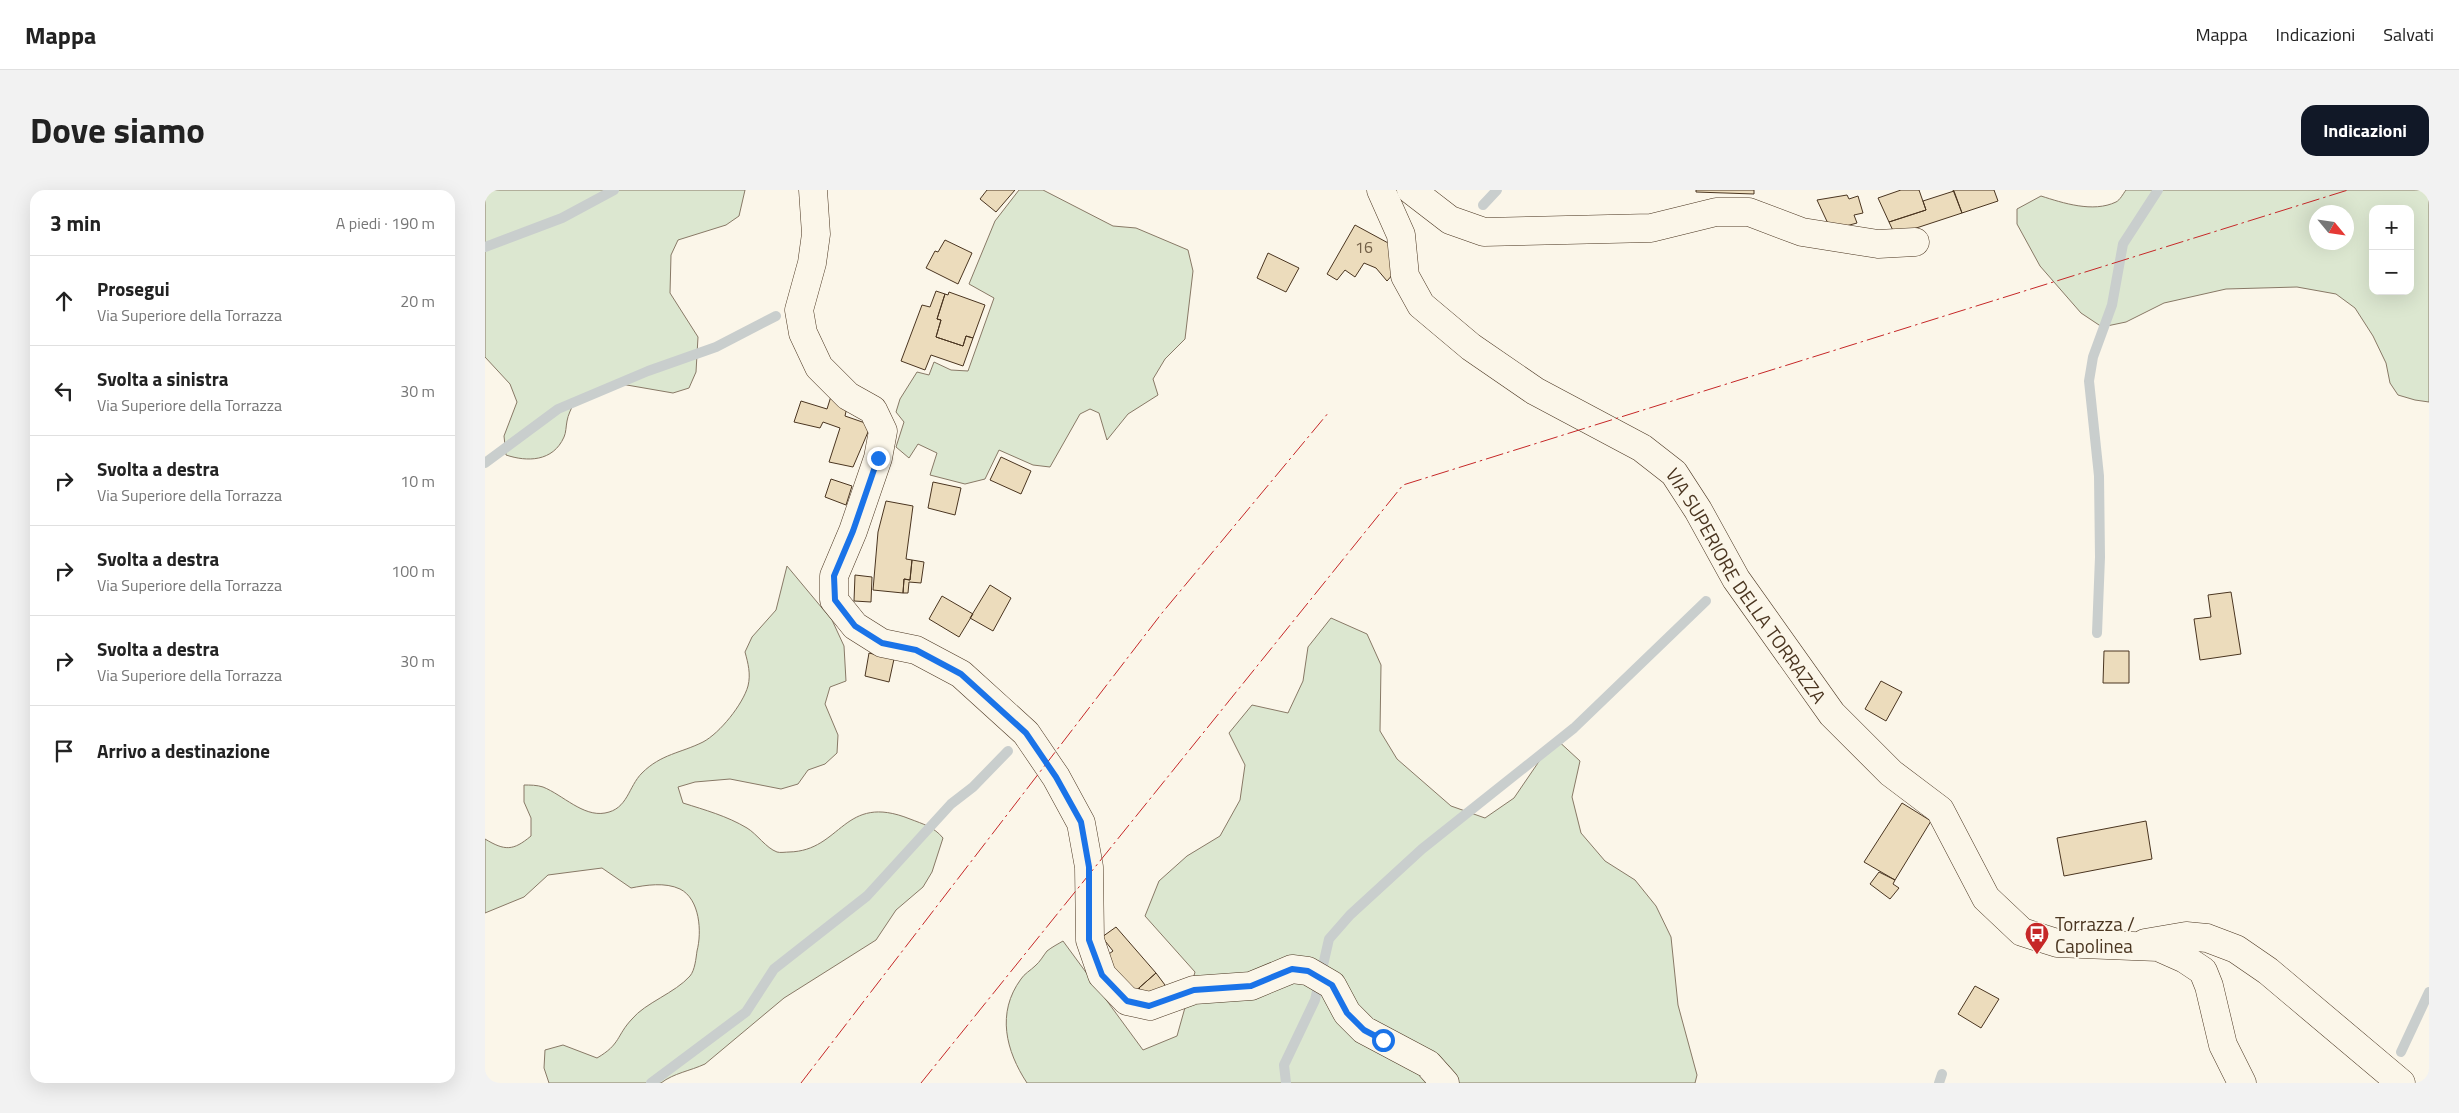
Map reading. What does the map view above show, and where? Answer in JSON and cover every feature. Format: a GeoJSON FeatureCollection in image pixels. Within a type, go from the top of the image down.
{"type":"FeatureCollection","features":[{"type":"Feature","properties":{"kind":"street"},"geometry":{"type":"LineString","coordinates":[[813,190],[816,234],[812,263],[799,310],[803,334],[819,367],[848,396],[873,410],[883,431],[878,458],[857,522],[834,576],[835,600],[855,626],[882,643],[916,650],[961,674],[1026,733],[1056,777],[1081,822],[1089,867],[1089,940],[1102,975],[1127,1001],[1149,1006],[1194,990],[1251,986],[1292,969],[1308,971],[1332,985],[1347,1013],[1364,1030],[1428,1064],[1445,1083]]}},
{"type":"Feature","properties":{"kind":"street","name":"VIA SUPERIORE DELLA TORRAZZA"},"geometry":{"type":"LineString","coordinates":[[1381,190],[1401,235],[1405,276],[1421,305],[1471,347],[1535,391],[1642,448],[1674,473],[1699,510],[1736,579],[1833,714],[1891,773],[1940,810],[1986,898],[2022,932],[2049,941],[2086,945],[2157,947],[2185,959],[2203,970],[2209,986],[2223,1045],[2242,1083]]}},
{"type":"Feature","properties":{"kind":"street"},"geometry":{"type":"LineString","coordinates":[[1411,190],[1450,220],[1484,232],[1651,228],[1716,212],[1749,212],[1802,232],[1878,244],[1915,242]]}},
{"type":"Feature","properties":{"kind":"street","name":"VIA SUPERIORE DELLA TORRAZZA"},"geometry":{"type":"LineString","coordinates":[[2134,945],[2186,936],[2207,938],[2235,949],[2268,971],[2401,1083]]}},
{"type":"Feature","properties":{"kind":"green space"},"geometry":{"type":"Polygon","coordinates":[[[485,190],[745,190],[739,216],[726,225],[678,240],[671,255],[670,293],[698,337],[696,372],[689,388],[673,393],[621,384],[574,403],[568,416],[564,437],[559,445],[546,456],[522,459],[506,455],[504,436],[517,402],[510,384],[485,357],[485,190]]]}},
{"type":"Feature","properties":{"kind":"green space"},"geometry":{"type":"Polygon","coordinates":[[[1019,190],[1043,190],[1113,226],[1136,228],[1188,250],[1193,271],[1185,339],[1165,359],[1153,379],[1158,395],[1128,414],[1107,440],[1099,413],[1090,409],[1080,414],[1050,467],[1033,465],[999,450],[985,479],[965,484],[930,475],[937,453],[918,444],[909,458],[896,447],[904,422],[896,412],[900,399],[917,372],[929,375],[934,362],[951,370],[968,371],[994,298],[969,284],[995,221],[1019,190]]]}},
{"type":"Feature","properties":{"kind":"green space"},"geometry":{"type":"Polygon","coordinates":[[[2126,190],[2429,190],[2429,402],[2398,395],[2390,383],[2386,363],[2373,336],[2355,308],[2336,294],[2297,287],[2226,289],[2164,303],[2126,322],[2102,327],[2081,313],[2040,266],[2017,224],[2017,209],[2041,196],[2088,207],[2107,205],[2120,198],[2126,190]]]}},
{"type":"Feature","properties":{"kind":"green space"},"geometry":{"type":"Polygon","coordinates":[[[787,566],[832,620],[844,646],[846,681],[830,687],[825,704],[838,735],[837,753],[825,764],[808,770],[798,784],[781,789],[730,779],[695,782],[678,787],[683,803],[732,820],[751,831],[777,852],[807,849],[821,843],[856,817],[870,813],[888,813],[910,819],[932,828],[943,838],[932,872],[923,887],[896,910],[876,940],[784,998],[705,1064],[677,1074],[661,1083],[549,1083],[544,1068],[545,1050],[563,1045],[597,1058],[614,1044],[638,1013],[676,988],[690,976],[699,943],[698,917],[692,900],[680,889],[662,885],[631,888],[602,868],[548,875],[524,897],[485,913],[485,839],[498,846],[509,848],[514,847],[531,836],[531,818],[524,802],[524,785],[543,787],[589,812],[605,813],[613,811],[619,807],[637,779],[649,767],[664,758],[703,742],[717,732],[736,709],[748,686],[748,664],[745,652],[752,637],[776,610],[787,566]]]}},
{"type":"Feature","properties":{"kind":"green space"},"geometry":{"type":"Polygon","coordinates":[[[1331,618],[1367,634],[1381,665],[1380,731],[1397,759],[1451,806],[1485,818],[1514,798],[1555,738],[1580,761],[1572,797],[1581,833],[1605,861],[1635,880],[1656,906],[1671,937],[1678,1005],[1697,1075],[1695,1083],[1027,1083],[1009,1045],[1006,1018],[1008,1005],[1022,977],[1037,964],[1047,951],[1063,941],[1143,1050],[1177,1036],[1195,972],[1145,916],[1159,881],[1187,856],[1220,836],[1240,800],[1245,765],[1229,733],[1252,705],[1288,713],[1303,681],[1308,647],[1331,618]]]}},
{"type":"Feature","properties":{"kind":"building"},"geometry":{"type":"Polygon","coordinates":[[[987,190],[1015,190],[996,212],[980,199],[987,190]]]}},
{"type":"Feature","properties":{"kind":"building"},"geometry":{"type":"Polygon","coordinates":[[[1696,190],[1754,190],[1754,194],[1696,192],[1696,190]]]}},
{"type":"Feature","properties":{"kind":"building"},"geometry":{"type":"Polygon","coordinates":[[[1901,190],[1919,190],[1926,210],[1889,222],[1878,198],[1901,190]]]}},
{"type":"Feature","properties":{"kind":"building"},"geometry":{"type":"Polygon","coordinates":[[[1953,190],[1994,190],[1998,201],[1962,213],[1953,190]]]}},
{"type":"Feature","properties":{"kind":"building"},"geometry":{"type":"Polygon","coordinates":[[[1954,191],[1962,213],[1895,235],[1889,222],[1926,210],[1923,201],[1954,191]]]}},
{"type":"Feature","properties":{"kind":"building"},"geometry":{"type":"Polygon","coordinates":[[[1847,195],[1849,199],[1858,196],[1863,213],[1854,215],[1857,223],[1831,230],[1817,200],[1847,195]]]}},
{"type":"Feature","properties":{"kind":"building"},"geometry":{"type":"Polygon","coordinates":[[[1355,225],[1390,244],[1401,265],[1387,281],[1376,268],[1364,263],[1355,277],[1345,270],[1337,280],[1327,274],[1355,225]]]}},
{"type":"Feature","properties":{"kind":"building"},"geometry":{"type":"Polygon","coordinates":[[[945,240],[972,253],[958,284],[926,268],[935,251],[938,252],[945,240]]]}},
{"type":"Feature","properties":{"kind":"building"},"geometry":{"type":"Polygon","coordinates":[[[1268,253],[1299,268],[1286,292],[1257,278],[1268,253]]]}},
{"type":"Feature","properties":{"kind":"building"},"geometry":{"type":"Polygon","coordinates":[[[936,291],[945,294],[937,319],[941,320],[936,337],[963,346],[966,336],[973,338],[963,366],[931,355],[925,370],[901,361],[922,305],[930,307],[936,291]]]}},
{"type":"Feature","properties":{"kind":"building"},"geometry":{"type":"Polygon","coordinates":[[[949,292],[985,305],[973,338],[966,336],[963,346],[936,337],[941,320],[937,319],[945,294],[948,295],[949,292]]]}},
{"type":"Feature","properties":{"kind":"building"},"geometry":{"type":"Polygon","coordinates":[[[832,393],[847,407],[845,416],[871,425],[853,467],[829,462],[840,428],[823,422],[820,428],[794,422],[801,401],[827,409],[832,393]]]}},
{"type":"Feature","properties":{"kind":"building"},"geometry":{"type":"Polygon","coordinates":[[[1001,457],[1031,471],[1021,494],[990,480],[1001,457]]]}},
{"type":"Feature","properties":{"kind":"building"},"geometry":{"type":"Polygon","coordinates":[[[831,479],[852,486],[846,505],[825,497],[831,479]]]}},
{"type":"Feature","properties":{"kind":"building"},"geometry":{"type":"Polygon","coordinates":[[[933,482],[961,488],[955,515],[928,508],[933,482]]]}},
{"type":"Feature","properties":{"kind":"building"},"geometry":{"type":"Polygon","coordinates":[[[886,501],[913,506],[906,559],[912,560],[910,580],[904,579],[903,593],[873,590],[878,532],[886,501]]]}},
{"type":"Feature","properties":{"kind":"building"},"geometry":{"type":"Polygon","coordinates":[[[912,560],[924,562],[921,583],[909,582],[908,593],[903,593],[904,579],[910,580],[912,560]]]}},
{"type":"Feature","properties":{"kind":"building"},"geometry":{"type":"Polygon","coordinates":[[[855,575],[872,577],[871,602],[854,601],[855,575]]]}},
{"type":"Feature","properties":{"kind":"building"},"geometry":{"type":"Polygon","coordinates":[[[990,585],[1011,598],[993,631],[970,618],[990,585]]]}},
{"type":"Feature","properties":{"kind":"building"},"geometry":{"type":"Polygon","coordinates":[[[2231,592],[2241,654],[2200,660],[2194,619],[2211,617],[2208,595],[2231,592]]]}},
{"type":"Feature","properties":{"kind":"building"},"geometry":{"type":"Polygon","coordinates":[[[942,596],[973,614],[959,637],[929,619],[942,596]]]}},
{"type":"Feature","properties":{"kind":"building"},"geometry":{"type":"Polygon","coordinates":[[[2104,651],[2129,651],[2129,683],[2103,683],[2104,651]]]}},
{"type":"Feature","properties":{"kind":"building"},"geometry":{"type":"Polygon","coordinates":[[[869,653],[894,659],[889,682],[865,676],[869,653]]]}},
{"type":"Feature","properties":{"kind":"building"},"geometry":{"type":"Polygon","coordinates":[[[1881,681],[1902,692],[1886,721],[1865,709],[1881,681]]]}},
{"type":"Feature","properties":{"kind":"building"},"geometry":{"type":"Polygon","coordinates":[[[1902,803],[1931,821],[1895,880],[1864,862],[1902,803]]]}},
{"type":"Feature","properties":{"kind":"building"},"geometry":{"type":"Polygon","coordinates":[[[2146,821],[2152,859],[2064,876],[2057,838],[2146,821]]]}},
{"type":"Feature","properties":{"kind":"building"},"geometry":{"type":"Polygon","coordinates":[[[1879,872],[1895,880],[1893,884],[1899,888],[1890,899],[1870,884],[1879,872]]]}},
{"type":"Feature","properties":{"kind":"building"},"geometry":{"type":"Polygon","coordinates":[[[1116,927],[1156,973],[1132,994],[1102,959],[1113,951],[1102,937],[1116,927]]]}},
{"type":"Feature","properties":{"kind":"building"},"geometry":{"type":"Polygon","coordinates":[[[1156,973],[1165,985],[1156,995],[1145,995],[1139,988],[1156,973]]]}},
{"type":"Feature","properties":{"kind":"building"},"geometry":{"type":"Polygon","coordinates":[[[1975,986],[1999,999],[1981,1028],[1958,1014],[1975,986]]]}},
{"type":"Feature","properties":{"kind":"waterway"},"geometry":{"type":"LineString","coordinates":[[485,247],[562,218],[614,190]]}},
{"type":"Feature","properties":{"kind":"waterway"},"geometry":{"type":"LineString","coordinates":[[1483,205],[1497,190]]}},
{"type":"Feature","properties":{"kind":"waterway"},"geometry":{"type":"LineString","coordinates":[[2097,633],[2100,557],[2099,476],[2089,381],[2093,357],[2112,305],[2123,244],[2158,190]]}},
{"type":"Feature","properties":{"kind":"waterway"},"geometry":{"type":"LineString","coordinates":[[485,463],[558,409],[648,371],[716,347],[776,316]]}},
{"type":"Feature","properties":{"kind":"waterway"},"geometry":{"type":"LineString","coordinates":[[1286,1083],[1284,1065],[1315,1000],[1329,939],[1350,915],[1422,849],[1574,728],[1706,601]]}},
{"type":"Feature","properties":{"kind":"waterway"},"geometry":{"type":"LineString","coordinates":[[651,1083],[746,1012],[774,969],[867,896],[951,804],[973,787],[1008,751]]}},
{"type":"Feature","properties":{"kind":"waterway"},"geometry":{"type":"LineString","coordinates":[[2401,1052],[2429,992]]}},
{"type":"Feature","properties":{"kind":"waterway"},"geometry":{"type":"LineString","coordinates":[[1939,1083],[1942,1074]]}},
{"type":"Feature","properties":{"kind":"power"},"geometry":{"type":"LineString","coordinates":[[921,1083],[1403,485],[2348,190]]}},
{"type":"Feature","properties":{"kind":"power"},"geometry":{"type":"LineString","coordinates":[[801,1083],[1162,613],[1329,412]]}},
{"type":"Feature","properties":{"kind":"place","name":"Torrazza / Capolinea"},"geometry":{"type":"Point","coordinates":[2037,955]}},
{"type":"Feature","properties":{"kind":"route"},"geometry":{"type":"LineString","coordinates":[[878,458],[853,531],[834,576],[835,600],[855,626],[882,643],[916,650],[961,674],[1026,733],[1056,777],[1081,822],[1089,867],[1089,940],[1102,975],[1127,1001],[1149,1006],[1194,990],[1251,986],[1292,969],[1308,971],[1332,985],[1347,1013],[1364,1030],[1383,1040]]}}]}
